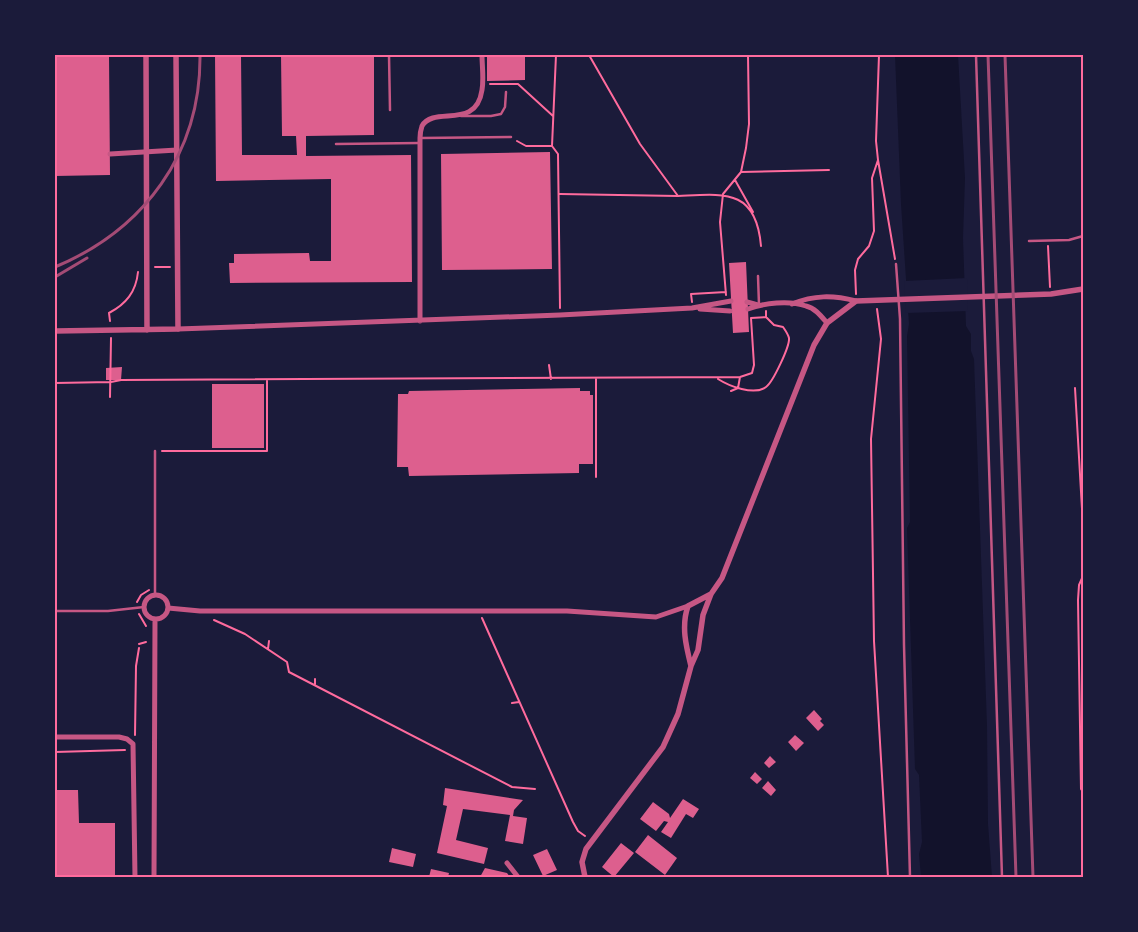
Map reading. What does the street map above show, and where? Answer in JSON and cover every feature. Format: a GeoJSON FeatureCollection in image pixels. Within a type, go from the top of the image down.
{"type":"FeatureCollection","features":[{"type":"Feature","properties":{"kind":"street"},"geometry":{"type":"LineString","coordinates":[[146,55],[147,330]]}},
{"type":"Feature","properties":{"kind":"street"},"geometry":{"type":"LineString","coordinates":[[176,55],[178,329]]}},
{"type":"Feature","properties":{"kind":"street"},"geometry":{"type":"LineString","coordinates":[[420,321],[419,140],[422,126],[432,118],[461,116],[474,108],[482,91],[482,55]]}},
{"type":"Feature","properties":{"kind":"street"},"geometry":{"type":"LineString","coordinates":[[110,154],[147,150],[177,150]]}},
{"type":"Feature","properties":{"kind":"street"},"geometry":{"type":"LineString","coordinates":[[791,304],[809,297],[837,296],[856,301],[1030,295],[1082,291]]}},
{"type":"Feature","properties":{"kind":"street"},"geometry":{"type":"LineString","coordinates":[[585,877],[583,856],[591,840],[663,747],[678,714],[691,666],[698,650],[703,615],[712,594],[722,578],[814,345],[827,323],[856,301]]}},
{"type":"Feature","properties":{"kind":"street"},"geometry":{"type":"LineString","coordinates":[[55,330],[147,330],[420,321],[692,308],[729,302]]}},
{"type":"Feature","properties":{"kind":"street"},"geometry":{"type":"LineString","coordinates":[[748,302],[759,305]]}},
{"type":"Feature","properties":{"kind":"street"},"geometry":{"type":"LineString","coordinates":[[748,309],[766,304],[807,306],[818,312],[827,323]]}},
{"type":"Feature","properties":{"kind":"street"},"geometry":{"type":"LineString","coordinates":[[692,308],[730,311]]}},
{"type":"Feature","properties":{"kind":"street"},"geometry":{"type":"LineString","coordinates":[[168,608],[200,610],[567,611],[656,618],[688,606],[712,594]]}},
{"type":"Feature","properties":{"kind":"street"},"geometry":{"type":"LineString","coordinates":[[155,595],[164,598],[168,608],[162,617],[155,618],[146,614],[144,607],[146,600],[155,595]]}},
{"type":"Feature","properties":{"kind":"street"},"geometry":{"type":"LineString","coordinates":[[688,606],[684,628],[691,666]]}},
{"type":"Feature","properties":{"kind":"street"},"geometry":{"type":"LineString","coordinates":[[154,877],[155,618]]}},
{"type":"Feature","properties":{"kind":"street"},"geometry":{"type":"LineString","coordinates":[[55,738],[119,737],[131,742],[134,755],[136,877]]}},
{"type":"Feature","properties":{"kind":"street"},"geometry":{"type":"LineString","coordinates":[[507,862],[518,877]]}},
{"type":"Feature","properties":{"kind":"lane"},"geometry":{"type":"LineString","coordinates":[[389,55],[390,110]]}},
{"type":"Feature","properties":{"kind":"lane"},"geometry":{"type":"LineString","coordinates":[[976,55],[1002,877]]}},
{"type":"Feature","properties":{"kind":"lane"},"geometry":{"type":"LineString","coordinates":[[461,116],[501,114],[505,107],[506,92]]}},
{"type":"Feature","properties":{"kind":"lane"},"geometry":{"type":"LineString","coordinates":[[336,144],[511,137]]}},
{"type":"Feature","properties":{"kind":"lane"},"geometry":{"type":"LineString","coordinates":[[1029,241],[1069,240],[1083,236]]}},
{"type":"Feature","properties":{"kind":"lane"},"geometry":{"type":"LineString","coordinates":[[896,264],[900,319],[904,645],[910,877]]}},
{"type":"Feature","properties":{"kind":"lane"},"geometry":{"type":"LineString","coordinates":[[758,276],[759,305]]}},
{"type":"Feature","properties":{"kind":"lane"},"geometry":{"type":"LineString","coordinates":[[155,451],[155,595]]}},
{"type":"Feature","properties":{"kind":"lane"},"geometry":{"type":"LineString","coordinates":[[55,611],[108,611],[144,607]]}},
{"type":"Feature","properties":{"kind":"path"},"geometry":{"type":"LineString","coordinates":[[556,55],[552,146],[558,154],[560,315]]}},
{"type":"Feature","properties":{"kind":"path"},"geometry":{"type":"LineString","coordinates":[[589,55],[640,144],[678,196]]}},
{"type":"Feature","properties":{"kind":"path"},"geometry":{"type":"LineString","coordinates":[[729,302],[726,292],[720,222],[723,194],[741,172],[749,124],[748,55]]}},
{"type":"Feature","properties":{"kind":"path"},"geometry":{"type":"LineString","coordinates":[[879,55],[876,140],[896,264]]}},
{"type":"Feature","properties":{"kind":"path"},"geometry":{"type":"LineString","coordinates":[[482,84],[518,84],[553,116]]}},
{"type":"Feature","properties":{"kind":"path"},"geometry":{"type":"LineString","coordinates":[[511,137],[526,146],[552,146]]}},
{"type":"Feature","properties":{"kind":"path"},"geometry":{"type":"LineString","coordinates":[[856,301],[855,270],[858,259],[873,239],[872,178],[878,160]]}},
{"type":"Feature","properties":{"kind":"path"},"geometry":{"type":"LineString","coordinates":[[741,172],[829,170]]}},
{"type":"Feature","properties":{"kind":"path"},"geometry":{"type":"LineString","coordinates":[[735,180],[756,218],[761,246]]}},
{"type":"Feature","properties":{"kind":"path"},"geometry":{"type":"LineString","coordinates":[[559,194],[678,196],[723,194],[738,200],[750,209],[756,218]]}},
{"type":"Feature","properties":{"kind":"path"},"geometry":{"type":"LineString","coordinates":[[1048,252],[1050,276]]}},
{"type":"Feature","properties":{"kind":"path"},"geometry":{"type":"LineString","coordinates":[[110,397],[111,330],[109,313],[119,308],[129,297],[137,278],[138,267],[178,266]]}},
{"type":"Feature","properties":{"kind":"path"},"geometry":{"type":"LineString","coordinates":[[692,308],[691,294],[726,292]]}},
{"type":"Feature","properties":{"kind":"path"},"geometry":{"type":"LineString","coordinates":[[877,300],[881,339],[871,439],[874,641],[888,877]]}},
{"type":"Feature","properties":{"kind":"path"},"geometry":{"type":"LineString","coordinates":[[718,379],[728,386],[757,390],[766,388],[774,378],[789,337],[783,328],[774,325],[766,317],[766,304]]}},
{"type":"Feature","properties":{"kind":"path"},"geometry":{"type":"LineString","coordinates":[[55,383],[121,380],[740,378],[752,373],[754,364],[751,318],[766,317]]}},
{"type":"Feature","properties":{"kind":"path"},"geometry":{"type":"LineString","coordinates":[[549,365],[551,379]]}},
{"type":"Feature","properties":{"kind":"path"},"geometry":{"type":"LineString","coordinates":[[738,388],[740,378]]}},
{"type":"Feature","properties":{"kind":"path"},"geometry":{"type":"LineString","coordinates":[[596,379],[596,477]]}},
{"type":"Feature","properties":{"kind":"path"},"geometry":{"type":"LineString","coordinates":[[155,451],[267,451],[267,381]]}},
{"type":"Feature","properties":{"kind":"path"},"geometry":{"type":"LineString","coordinates":[[731,391],[738,388]]}},
{"type":"Feature","properties":{"kind":"path"},"geometry":{"type":"LineString","coordinates":[[1074,388],[1083,526]]}},
{"type":"Feature","properties":{"kind":"path"},"geometry":{"type":"LineString","coordinates":[[1083,576],[1079,585],[1081,779],[1083,792]]}},
{"type":"Feature","properties":{"kind":"path"},"geometry":{"type":"LineString","coordinates":[[200,610],[204,615],[245,634],[287,662],[290,672],[359,706],[512,787],[535,789]]}},
{"type":"Feature","properties":{"kind":"path"},"geometry":{"type":"LineString","coordinates":[[474,610],[483,619],[578,831],[591,840]]}},
{"type":"Feature","properties":{"kind":"path"},"geometry":{"type":"LineString","coordinates":[[245,634],[246,630]]}},
{"type":"Feature","properties":{"kind":"path"},"geometry":{"type":"LineString","coordinates":[[268,649],[269,641]]}},
{"type":"Feature","properties":{"kind":"path"},"geometry":{"type":"LineString","coordinates":[[139,644],[146,642]]}},
{"type":"Feature","properties":{"kind":"path"},"geometry":{"type":"LineString","coordinates":[[136,666],[139,648]]}},
{"type":"Feature","properties":{"kind":"path"},"geometry":{"type":"LineString","coordinates":[[287,662],[291,659]]}},
{"type":"Feature","properties":{"kind":"path"},"geometry":{"type":"LineString","coordinates":[[315,679],[315,684]]}},
{"type":"Feature","properties":{"kind":"path"},"geometry":{"type":"LineString","coordinates":[[512,703],[519,702]]}},
{"type":"Feature","properties":{"kind":"path"},"geometry":{"type":"LineString","coordinates":[[405,726],[405,731]]}},
{"type":"Feature","properties":{"kind":"path"},"geometry":{"type":"LineString","coordinates":[[55,752],[125,750]]}},
{"type":"Feature","properties":{"kind":"shaded area"},"geometry":{"type":"Polygon","coordinates":[[[895,55],[958,55],[965,178],[963,238],[966,326],[971,334],[971,351],[974,359],[987,726],[988,824],[992,877],[921,877],[919,854],[922,842],[919,775],[915,769],[907,528],[910,522],[907,336],[909,324],[901,204],[895,55]]]}},
{"type":"Feature","properties":{"kind":"pier"},"geometry":{"type":"Polygon","coordinates":[[[967,278],[968,311],[906,313],[904,281],[967,278]]]}},
{"type":"Feature","properties":{"kind":"building"},"geometry":{"type":"Polygon","coordinates":[[[55,55],[109,55],[110,175],[55,176],[55,55]]]}},
{"type":"Feature","properties":{"kind":"building"},"geometry":{"type":"Polygon","coordinates":[[[215,55],[241,55],[242,155],[297,155],[296,136],[282,136],[281,55],[374,55],[374,135],[306,136],[306,156],[411,155],[412,282],[230,283],[229,263],[234,263],[234,254],[309,253],[310,261],[331,261],[331,179],[216,181],[215,55]]]}},
{"type":"Feature","properties":{"kind":"building"},"geometry":{"type":"Polygon","coordinates":[[[487,55],[525,55],[525,80],[487,81],[487,55]]]}},
{"type":"Feature","properties":{"kind":"building"},"geometry":{"type":"Polygon","coordinates":[[[550,152],[552,269],[442,270],[441,154],[550,152]]]}},
{"type":"Feature","properties":{"kind":"building"},"geometry":{"type":"Polygon","coordinates":[[[746,262],[749,332],[733,333],[729,263],[746,262]]]}},
{"type":"Feature","properties":{"kind":"building"},"geometry":{"type":"Polygon","coordinates":[[[122,367],[121,380],[106,380],[106,368],[122,367]]]}},
{"type":"Feature","properties":{"kind":"building"},"geometry":{"type":"Polygon","coordinates":[[[212,384],[264,384],[264,448],[212,448],[212,384]]]}},
{"type":"Feature","properties":{"kind":"building"},"geometry":{"type":"Polygon","coordinates":[[[580,388],[580,391],[590,391],[590,395],[593,395],[593,464],[579,464],[579,473],[409,476],[408,467],[397,467],[398,394],[408,394],[409,391],[580,388]]]}},
{"type":"Feature","properties":{"kind":"building"},"geometry":{"type":"Polygon","coordinates":[[[814,710],[822,719],[820,721],[824,725],[818,731],[806,718],[814,710]]]}},
{"type":"Feature","properties":{"kind":"building"},"geometry":{"type":"Polygon","coordinates":[[[795,735],[804,743],[796,751],[788,742],[795,735]]]}},
{"type":"Feature","properties":{"kind":"building"},"geometry":{"type":"Polygon","coordinates":[[[770,756],[776,762],[769,768],[764,763],[770,756]]]}},
{"type":"Feature","properties":{"kind":"building"},"geometry":{"type":"Polygon","coordinates":[[[755,772],[762,779],[757,784],[750,778],[755,772]]]}},
{"type":"Feature","properties":{"kind":"building"},"geometry":{"type":"Polygon","coordinates":[[[768,781],[776,790],[771,796],[762,788],[768,781]]]}},
{"type":"Feature","properties":{"kind":"building"},"geometry":{"type":"Polygon","coordinates":[[[445,788],[523,800],[514,810],[513,816],[527,818],[523,844],[505,841],[510,815],[463,809],[456,840],[488,848],[484,864],[437,853],[447,806],[443,805],[445,788]]]}},
{"type":"Feature","properties":{"kind":"building"},"geometry":{"type":"Polygon","coordinates":[[[55,790],[78,790],[79,823],[115,823],[115,877],[55,877],[55,790]]]}},
{"type":"Feature","properties":{"kind":"building"},"geometry":{"type":"Polygon","coordinates":[[[683,799],[699,809],[693,818],[686,814],[671,838],[661,832],[668,822],[664,821],[656,831],[640,819],[653,802],[669,814],[670,818],[683,799]]]}},
{"type":"Feature","properties":{"kind":"building"},"geometry":{"type":"Polygon","coordinates":[[[648,835],[677,858],[665,875],[635,852],[648,835]]]}},
{"type":"Feature","properties":{"kind":"building"},"geometry":{"type":"Polygon","coordinates":[[[621,843],[634,853],[614,877],[602,867],[621,843]]]}},
{"type":"Feature","properties":{"kind":"building"},"geometry":{"type":"Polygon","coordinates":[[[392,848],[416,854],[413,867],[389,862],[392,848]]]}},
{"type":"Feature","properties":{"kind":"building"},"geometry":{"type":"Polygon","coordinates":[[[547,849],[557,870],[543,876],[533,855],[547,849]]]}},
{"type":"Feature","properties":{"kind":"building"},"geometry":{"type":"Polygon","coordinates":[[[485,868],[507,873],[510,877],[480,877],[485,868]]]}},
{"type":"Feature","properties":{"kind":"building"},"geometry":{"type":"Polygon","coordinates":[[[431,869],[449,873],[448,877],[429,877],[431,869]]]}},
{"type":"Feature","properties":{"kind":"railway"},"geometry":{"type":"LineString","coordinates":[[55,267],[87,251],[115,232],[140,210],[161,184],[178,155],[190,124],[198,91],[200,55]]}},
{"type":"Feature","properties":{"kind":"railway"},"geometry":{"type":"LineString","coordinates":[[988,55],[1016,877]]}},
{"type":"Feature","properties":{"kind":"railway"},"geometry":{"type":"LineString","coordinates":[[1005,55],[1033,877]]}},
{"type":"Feature","properties":{"kind":"railway"},"geometry":{"type":"LineString","coordinates":[[55,277],[87,258]]}}]}
